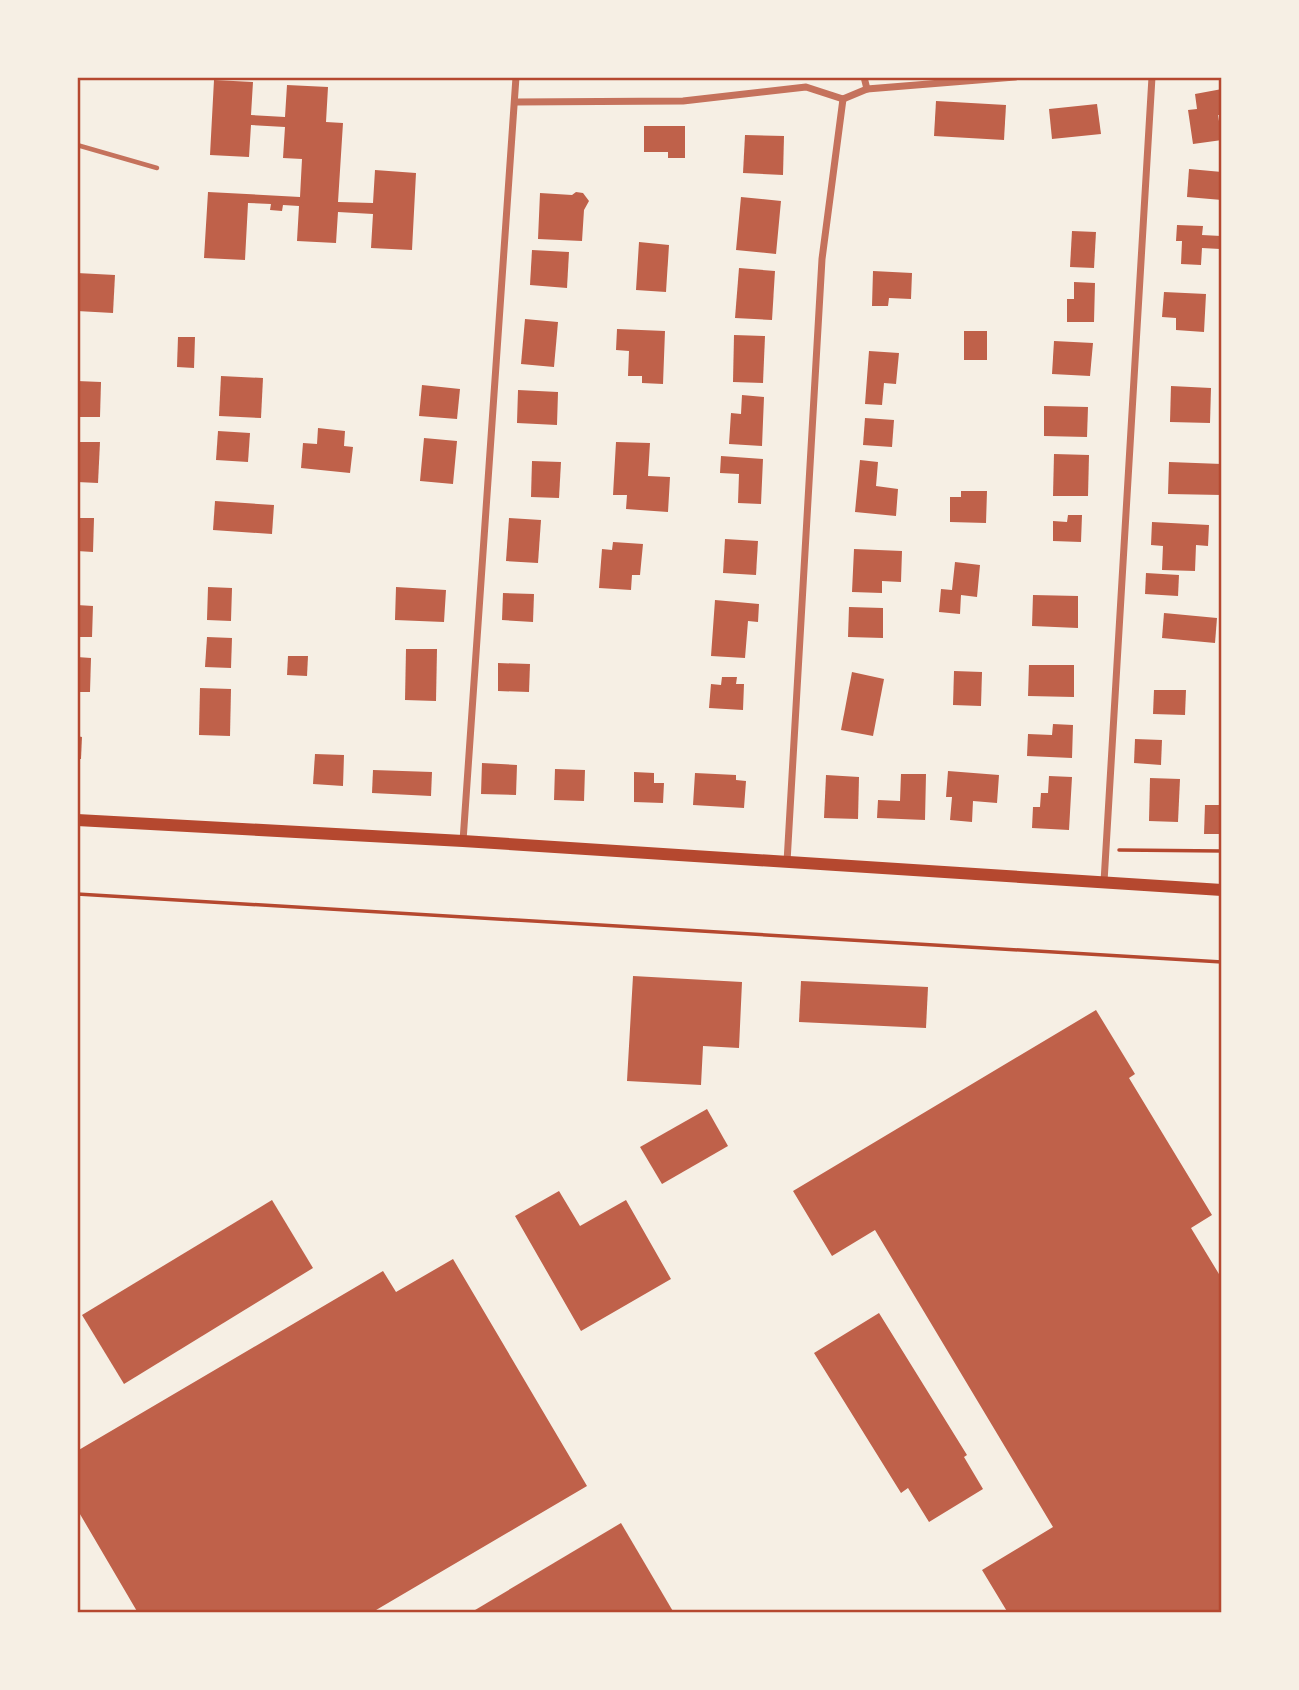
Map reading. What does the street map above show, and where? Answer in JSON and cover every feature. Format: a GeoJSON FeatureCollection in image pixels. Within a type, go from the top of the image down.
{"type":"FeatureCollection","features":[{"type":"Feature","properties":{"kind":"main road"},"geometry":{"type":"LineString","coordinates":[[77,820],[463,841],[1222,890]]}},
{"type":"Feature","properties":{"kind":"street"},"geometry":{"type":"LineString","coordinates":[[463,841],[484,507],[516,77]]}},
{"type":"Feature","properties":{"kind":"street"},"geometry":{"type":"LineString","coordinates":[[806,87],[810,77]]}},
{"type":"Feature","properties":{"kind":"street"},"geometry":{"type":"LineString","coordinates":[[864,77],[867,89]]}},
{"type":"Feature","properties":{"kind":"street"},"geometry":{"type":"LineString","coordinates":[[516,102],[683,100],[806,87],[842,99],[867,89],[1015,77]]}},
{"type":"Feature","properties":{"kind":"street"},"geometry":{"type":"LineString","coordinates":[[1104,882],[1152,77]]}},
{"type":"Feature","properties":{"kind":"street"},"geometry":{"type":"LineString","coordinates":[[787,862],[822,259],[842,99]]}},
{"type":"Feature","properties":{"kind":"lane"},"geometry":{"type":"LineString","coordinates":[[77,145],[157,168]]}},
{"type":"Feature","properties":{"kind":"path"},"geometry":{"type":"LineString","coordinates":[[1106,850],[1222,851]]}},
{"type":"Feature","properties":{"kind":"path"},"geometry":{"type":"LineString","coordinates":[[77,894],[1222,962]]}},
{"type":"Feature","properties":{"kind":"building"},"geometry":{"type":"Polygon","coordinates":[[[214,80],[253,82],[251,115],[285,117],[287,85],[328,87],[326,122],[343,123],[338,202],[373,203],[375,170],[416,173],[412,250],[371,248],[373,214],[338,212],[336,243],[297,241],[299,206],[283,205],[282,211],[270,210],[271,204],[248,203],[245,260],[204,258],[208,192],[300,197],[302,159],[283,158],[285,127],[251,125],[249,157],[210,155],[214,80]]]}},
{"type":"Feature","properties":{"kind":"building"},"geometry":{"type":"Polygon","coordinates":[[[1222,89],[1222,115],[1218,115],[1222,140],[1193,144],[1188,110],[1197,109],[1195,94],[1222,89]]]}},
{"type":"Feature","properties":{"kind":"building"},"geometry":{"type":"Polygon","coordinates":[[[936,101],[1006,105],[1004,140],[934,136],[936,101]]]}},
{"type":"Feature","properties":{"kind":"building"},"geometry":{"type":"Polygon","coordinates":[[[1097,104],[1101,134],[1052,139],[1049,109],[1097,104]]]}},
{"type":"Feature","properties":{"kind":"building"},"geometry":{"type":"Polygon","coordinates":[[[644,126],[685,126],[685,158],[668,158],[668,152],[644,152],[644,126]]]}},
{"type":"Feature","properties":{"kind":"building"},"geometry":{"type":"Polygon","coordinates":[[[745,135],[784,136],[783,175],[743,173],[745,135]]]}},
{"type":"Feature","properties":{"kind":"building"},"geometry":{"type":"Polygon","coordinates":[[[1189,169],[1222,172],[1222,200],[1187,197],[1189,169]]]}},
{"type":"Feature","properties":{"kind":"building"},"geometry":{"type":"Polygon","coordinates":[[[576,192],[583,193],[589,201],[584,210],[582,241],[538,239],[540,193],[572,195],[576,192]]]}},
{"type":"Feature","properties":{"kind":"building"},"geometry":{"type":"Polygon","coordinates":[[[741,197],[781,201],[776,254],[736,250],[741,197]]]}},
{"type":"Feature","properties":{"kind":"building"},"geometry":{"type":"Polygon","coordinates":[[[1177,225],[1203,226],[1202,235],[1221,236],[1220,249],[1202,248],[1201,265],[1181,264],[1182,241],[1176,241],[1177,225]]]}},
{"type":"Feature","properties":{"kind":"building"},"geometry":{"type":"Polygon","coordinates":[[[1072,231],[1096,232],[1094,268],[1070,267],[1072,231]]]}},
{"type":"Feature","properties":{"kind":"building"},"geometry":{"type":"Polygon","coordinates":[[[639,242],[669,245],[666,292],[636,290],[639,242]]]}},
{"type":"Feature","properties":{"kind":"building"},"geometry":{"type":"Polygon","coordinates":[[[532,250],[569,252],[567,288],[530,285],[532,250]]]}},
{"type":"Feature","properties":{"kind":"building"},"geometry":{"type":"Polygon","coordinates":[[[739,268],[775,271],[772,320],[735,318],[739,268]]]}},
{"type":"Feature","properties":{"kind":"building"},"geometry":{"type":"Polygon","coordinates":[[[873,271],[912,273],[911,299],[889,298],[888,306],[872,306],[873,271]]]}},
{"type":"Feature","properties":{"kind":"building"},"geometry":{"type":"Polygon","coordinates":[[[77,273],[115,275],[113,313],[77,311],[77,273]]]}},
{"type":"Feature","properties":{"kind":"building"},"geometry":{"type":"Polygon","coordinates":[[[1074,282],[1095,283],[1094,322],[1067,322],[1067,299],[1074,299],[1074,282]]]}},
{"type":"Feature","properties":{"kind":"building"},"geometry":{"type":"Polygon","coordinates":[[[1164,292],[1206,294],[1204,332],[1176,330],[1176,318],[1162,317],[1164,292]]]}},
{"type":"Feature","properties":{"kind":"building"},"geometry":{"type":"Polygon","coordinates":[[[525,319],[558,322],[554,367],[521,364],[525,319]]]}},
{"type":"Feature","properties":{"kind":"building"},"geometry":{"type":"Polygon","coordinates":[[[617,329],[665,331],[663,384],[642,383],[642,376],[628,376],[629,351],[616,350],[617,329]]]}},
{"type":"Feature","properties":{"kind":"building"},"geometry":{"type":"Polygon","coordinates":[[[964,331],[987,331],[987,360],[964,360],[964,331]]]}},
{"type":"Feature","properties":{"kind":"building"},"geometry":{"type":"Polygon","coordinates":[[[734,335],[765,336],[763,383],[733,382],[734,335]]]}},
{"type":"Feature","properties":{"kind":"building"},"geometry":{"type":"Polygon","coordinates":[[[178,337],[195,337],[194,368],[177,367],[178,337]]]}},
{"type":"Feature","properties":{"kind":"building"},"geometry":{"type":"Polygon","coordinates":[[[1054,341],[1093,343],[1090,376],[1052,374],[1054,341]]]}},
{"type":"Feature","properties":{"kind":"building"},"geometry":{"type":"Polygon","coordinates":[[[869,351],[899,353],[896,384],[884,383],[882,405],[865,404],[869,351]]]}},
{"type":"Feature","properties":{"kind":"building"},"geometry":{"type":"Polygon","coordinates":[[[221,376],[263,378],[261,418],[219,416],[221,376]]]}},
{"type":"Feature","properties":{"kind":"building"},"geometry":{"type":"Polygon","coordinates":[[[77,381],[101,382],[100,417],[77,417],[77,381]]]}},
{"type":"Feature","properties":{"kind":"building"},"geometry":{"type":"Polygon","coordinates":[[[422,385],[460,389],[457,419],[419,416],[422,385]]]}},
{"type":"Feature","properties":{"kind":"building"},"geometry":{"type":"Polygon","coordinates":[[[1171,386],[1211,388],[1210,423],[1170,422],[1171,386]]]}},
{"type":"Feature","properties":{"kind":"building"},"geometry":{"type":"Polygon","coordinates":[[[518,390],[558,392],[557,425],[517,423],[518,390]]]}},
{"type":"Feature","properties":{"kind":"building"},"geometry":{"type":"Polygon","coordinates":[[[742,395],[764,397],[762,446],[729,444],[731,413],[741,414],[742,395]]]}},
{"type":"Feature","properties":{"kind":"building"},"geometry":{"type":"Polygon","coordinates":[[[1044,406],[1088,407],[1087,437],[1044,436],[1044,406]]]}},
{"type":"Feature","properties":{"kind":"building"},"geometry":{"type":"Polygon","coordinates":[[[865,418],[894,420],[892,447],[863,445],[865,418]]]}},
{"type":"Feature","properties":{"kind":"building"},"geometry":{"type":"Polygon","coordinates":[[[318,428],[345,431],[344,446],[353,447],[350,473],[301,468],[303,443],[317,444],[318,428]]]}},
{"type":"Feature","properties":{"kind":"building"},"geometry":{"type":"Polygon","coordinates":[[[218,431],[250,433],[248,462],[216,460],[218,431]]]}},
{"type":"Feature","properties":{"kind":"building"},"geometry":{"type":"Polygon","coordinates":[[[424,438],[457,441],[453,484],[420,481],[424,438]]]}},
{"type":"Feature","properties":{"kind":"building"},"geometry":{"type":"Polygon","coordinates":[[[77,442],[100,442],[98,483],[77,482],[77,442]]]}},
{"type":"Feature","properties":{"kind":"building"},"geometry":{"type":"Polygon","coordinates":[[[616,442],[650,443],[648,476],[670,477],[668,512],[626,509],[627,495],[613,495],[616,442]]]}},
{"type":"Feature","properties":{"kind":"building"},"geometry":{"type":"Polygon","coordinates":[[[1054,454],[1089,455],[1088,496],[1053,496],[1054,454]]]}},
{"type":"Feature","properties":{"kind":"building"},"geometry":{"type":"Polygon","coordinates":[[[721,456],[763,459],[761,504],[738,503],[739,474],[720,473],[721,456]]]}},
{"type":"Feature","properties":{"kind":"building"},"geometry":{"type":"Polygon","coordinates":[[[860,460],[878,462],[876,486],[898,489],[896,516],[855,512],[860,460]]]}},
{"type":"Feature","properties":{"kind":"building"},"geometry":{"type":"Polygon","coordinates":[[[532,461],[561,462],[559,498],[531,497],[532,461]]]}},
{"type":"Feature","properties":{"kind":"building"},"geometry":{"type":"Polygon","coordinates":[[[1169,462],[1222,464],[1222,495],[1168,494],[1169,462]]]}},
{"type":"Feature","properties":{"kind":"building"},"geometry":{"type":"Polygon","coordinates":[[[961,491],[987,491],[986,523],[950,522],[950,497],[961,497],[961,491]]]}},
{"type":"Feature","properties":{"kind":"building"},"geometry":{"type":"Polygon","coordinates":[[[215,501],[274,505],[272,534],[213,530],[215,501]]]}},
{"type":"Feature","properties":{"kind":"building"},"geometry":{"type":"Polygon","coordinates":[[[1068,515],[1082,515],[1081,542],[1053,541],[1053,521],[1067,522],[1068,515]]]}},
{"type":"Feature","properties":{"kind":"building"},"geometry":{"type":"Polygon","coordinates":[[[77,518],[94,518],[93,552],[77,551],[77,518]]]}},
{"type":"Feature","properties":{"kind":"building"},"geometry":{"type":"Polygon","coordinates":[[[509,518],[541,520],[538,563],[506,561],[509,518]]]}},
{"type":"Feature","properties":{"kind":"building"},"geometry":{"type":"Polygon","coordinates":[[[1152,522],[1209,525],[1208,546],[1196,545],[1195,571],[1162,570],[1163,546],[1151,545],[1152,522]]]}},
{"type":"Feature","properties":{"kind":"building"},"geometry":{"type":"Polygon","coordinates":[[[725,539],[758,541],[756,575],[723,573],[725,539]]]}},
{"type":"Feature","properties":{"kind":"building"},"geometry":{"type":"Polygon","coordinates":[[[613,542],[643,544],[640,575],[632,575],[631,590],[599,588],[602,549],[612,550],[613,542]]]}},
{"type":"Feature","properties":{"kind":"building"},"geometry":{"type":"Polygon","coordinates":[[[854,549],[902,551],[901,582],[882,581],[882,593],[852,592],[854,549]]]}},
{"type":"Feature","properties":{"kind":"building"},"geometry":{"type":"Polygon","coordinates":[[[955,562],[980,565],[977,597],[961,595],[960,614],[939,612],[941,589],[952,590],[955,562]]]}},
{"type":"Feature","properties":{"kind":"building"},"geometry":{"type":"Polygon","coordinates":[[[1146,573],[1179,575],[1178,596],[1145,594],[1146,573]]]}},
{"type":"Feature","properties":{"kind":"building"},"geometry":{"type":"Polygon","coordinates":[[[208,587],[232,588],[231,621],[207,620],[208,587]]]}},
{"type":"Feature","properties":{"kind":"building"},"geometry":{"type":"Polygon","coordinates":[[[396,587],[446,590],[444,622],[395,620],[396,587]]]}},
{"type":"Feature","properties":{"kind":"building"},"geometry":{"type":"Polygon","coordinates":[[[503,593],[534,594],[533,622],[502,620],[503,593]]]}},
{"type":"Feature","properties":{"kind":"building"},"geometry":{"type":"Polygon","coordinates":[[[1033,595],[1078,596],[1078,628],[1032,626],[1033,595]]]}},
{"type":"Feature","properties":{"kind":"building"},"geometry":{"type":"Polygon","coordinates":[[[715,600],[759,604],[758,622],[748,621],[745,658],[711,656],[715,600]]]}},
{"type":"Feature","properties":{"kind":"building"},"geometry":{"type":"Polygon","coordinates":[[[77,605],[93,606],[92,637],[77,637],[77,605]]]}},
{"type":"Feature","properties":{"kind":"building"},"geometry":{"type":"Polygon","coordinates":[[[849,607],[883,608],[883,638],[848,637],[849,607]]]}},
{"type":"Feature","properties":{"kind":"building"},"geometry":{"type":"Polygon","coordinates":[[[1164,613],[1217,618],[1215,643],[1162,638],[1164,613]]]}},
{"type":"Feature","properties":{"kind":"building"},"geometry":{"type":"Polygon","coordinates":[[[207,637],[232,638],[231,668],[205,667],[207,637]]]}},
{"type":"Feature","properties":{"kind":"building"},"geometry":{"type":"Polygon","coordinates":[[[406,649],[437,649],[436,701],[405,700],[406,649]]]}},
{"type":"Feature","properties":{"kind":"building"},"geometry":{"type":"Polygon","coordinates":[[[288,656],[308,656],[307,676],[287,675],[288,656]]]}},
{"type":"Feature","properties":{"kind":"building"},"geometry":{"type":"Polygon","coordinates":[[[77,657],[91,658],[90,692],[77,692],[77,657]]]}},
{"type":"Feature","properties":{"kind":"building"},"geometry":{"type":"Polygon","coordinates":[[[498,663],[530,664],[529,692],[498,691],[498,663]]]}},
{"type":"Feature","properties":{"kind":"building"},"geometry":{"type":"Polygon","coordinates":[[[1029,665],[1074,665],[1074,697],[1028,696],[1029,665]]]}},
{"type":"Feature","properties":{"kind":"building"},"geometry":{"type":"Polygon","coordinates":[[[954,671],[982,672],[981,706],[953,705],[954,671]]]}},
{"type":"Feature","properties":{"kind":"building"},"geometry":{"type":"Polygon","coordinates":[[[852,672],[884,679],[873,736],[841,730],[852,672]]]}},
{"type":"Feature","properties":{"kind":"building"},"geometry":{"type":"Polygon","coordinates":[[[722,677],[737,677],[736,684],[744,684],[743,710],[709,708],[711,684],[721,685],[722,677]]]}},
{"type":"Feature","properties":{"kind":"building"},"geometry":{"type":"Polygon","coordinates":[[[200,688],[231,689],[230,736],[199,735],[200,688]]]}},
{"type":"Feature","properties":{"kind":"building"},"geometry":{"type":"Polygon","coordinates":[[[1154,690],[1186,690],[1185,715],[1153,714],[1154,690]]]}},
{"type":"Feature","properties":{"kind":"building"},"geometry":{"type":"Polygon","coordinates":[[[1053,724],[1073,725],[1072,758],[1027,756],[1028,734],[1052,735],[1053,724]]]}},
{"type":"Feature","properties":{"kind":"building"},"geometry":{"type":"Polygon","coordinates":[[[77,736],[82,737],[81,759],[77,759],[77,736]]]}},
{"type":"Feature","properties":{"kind":"building"},"geometry":{"type":"Polygon","coordinates":[[[1135,739],[1162,740],[1161,765],[1134,763],[1135,739]]]}},
{"type":"Feature","properties":{"kind":"building"},"geometry":{"type":"Polygon","coordinates":[[[315,754],[344,755],[343,786],[313,784],[315,754]]]}},
{"type":"Feature","properties":{"kind":"building"},"geometry":{"type":"Polygon","coordinates":[[[482,763],[517,765],[516,795],[481,794],[482,763]]]}},
{"type":"Feature","properties":{"kind":"building"},"geometry":{"type":"Polygon","coordinates":[[[555,769],[585,770],[584,801],[554,800],[555,769]]]}},
{"type":"Feature","properties":{"kind":"building"},"geometry":{"type":"Polygon","coordinates":[[[373,770],[432,772],[431,796],[372,793],[373,770]]]}},
{"type":"Feature","properties":{"kind":"building"},"geometry":{"type":"Polygon","coordinates":[[[948,771],[999,775],[997,803],[973,801],[972,822],[950,820],[952,797],[946,797],[948,771]]]}},
{"type":"Feature","properties":{"kind":"building"},"geometry":{"type":"Polygon","coordinates":[[[634,772],[654,773],[654,783],[664,783],[663,803],[634,802],[634,772]]]}},
{"type":"Feature","properties":{"kind":"building"},"geometry":{"type":"Polygon","coordinates":[[[695,773],[736,775],[736,780],[746,781],[744,808],[693,805],[695,773]]]}},
{"type":"Feature","properties":{"kind":"building"},"geometry":{"type":"Polygon","coordinates":[[[901,774],[926,774],[925,820],[877,818],[878,800],[900,801],[901,774]]]}},
{"type":"Feature","properties":{"kind":"building"},"geometry":{"type":"Polygon","coordinates":[[[826,775],[859,777],[858,819],[824,818],[826,775]]]}},
{"type":"Feature","properties":{"kind":"building"},"geometry":{"type":"Polygon","coordinates":[[[1049,776],[1072,777],[1069,830],[1032,828],[1033,807],[1040,807],[1041,793],[1048,793],[1049,776]]]}},
{"type":"Feature","properties":{"kind":"building"},"geometry":{"type":"Polygon","coordinates":[[[1150,778],[1180,779],[1178,822],[1149,821],[1150,778]]]}},
{"type":"Feature","properties":{"kind":"building"},"geometry":{"type":"Polygon","coordinates":[[[1205,805],[1222,805],[1222,834],[1204,834],[1205,805]]]}},
{"type":"Feature","properties":{"kind":"building"},"geometry":{"type":"Polygon","coordinates":[[[633,976],[742,982],[739,1048],[703,1046],[701,1085],[627,1081],[633,976]]]}},
{"type":"Feature","properties":{"kind":"building"},"geometry":{"type":"Polygon","coordinates":[[[801,981],[928,987],[926,1028],[799,1022],[801,981]]]}},
{"type":"Feature","properties":{"kind":"building"},"geometry":{"type":"Polygon","coordinates":[[[1096,1010],[1135,1074],[1129,1078],[1212,1215],[1191,1228],[1222,1279],[1222,1613],[1008,1613],[982,1570],[1053,1527],[875,1230],[832,1256],[793,1191],[1096,1010]]]}},
{"type":"Feature","properties":{"kind":"building"},"geometry":{"type":"Polygon","coordinates":[[[707,1109],[728,1146],[662,1184],[640,1147],[707,1109]]]}},
{"type":"Feature","properties":{"kind":"building"},"geometry":{"type":"Polygon","coordinates":[[[559,1191],[580,1226],[626,1200],[671,1279],[581,1331],[515,1216],[559,1191]]]}},
{"type":"Feature","properties":{"kind":"building"},"geometry":{"type":"Polygon","coordinates":[[[272,1200],[313,1268],[124,1384],[82,1315],[272,1200]]]}},
{"type":"Feature","properties":{"kind":"building"},"geometry":{"type":"Polygon","coordinates":[[[453,1259],[587,1486],[371,1613],[138,1613],[77,1509],[77,1451],[383,1271],[396,1292],[453,1259]]]}},
{"type":"Feature","properties":{"kind":"building"},"geometry":{"type":"Polygon","coordinates":[[[879,1313],[967,1455],[964,1457],[983,1489],[929,1522],[908,1488],[901,1493],[814,1353],[879,1313]]]}},
{"type":"Feature","properties":{"kind":"building"},"geometry":{"type":"Polygon","coordinates":[[[621,1523],[674,1613],[470,1613],[621,1523]]]}}]}
